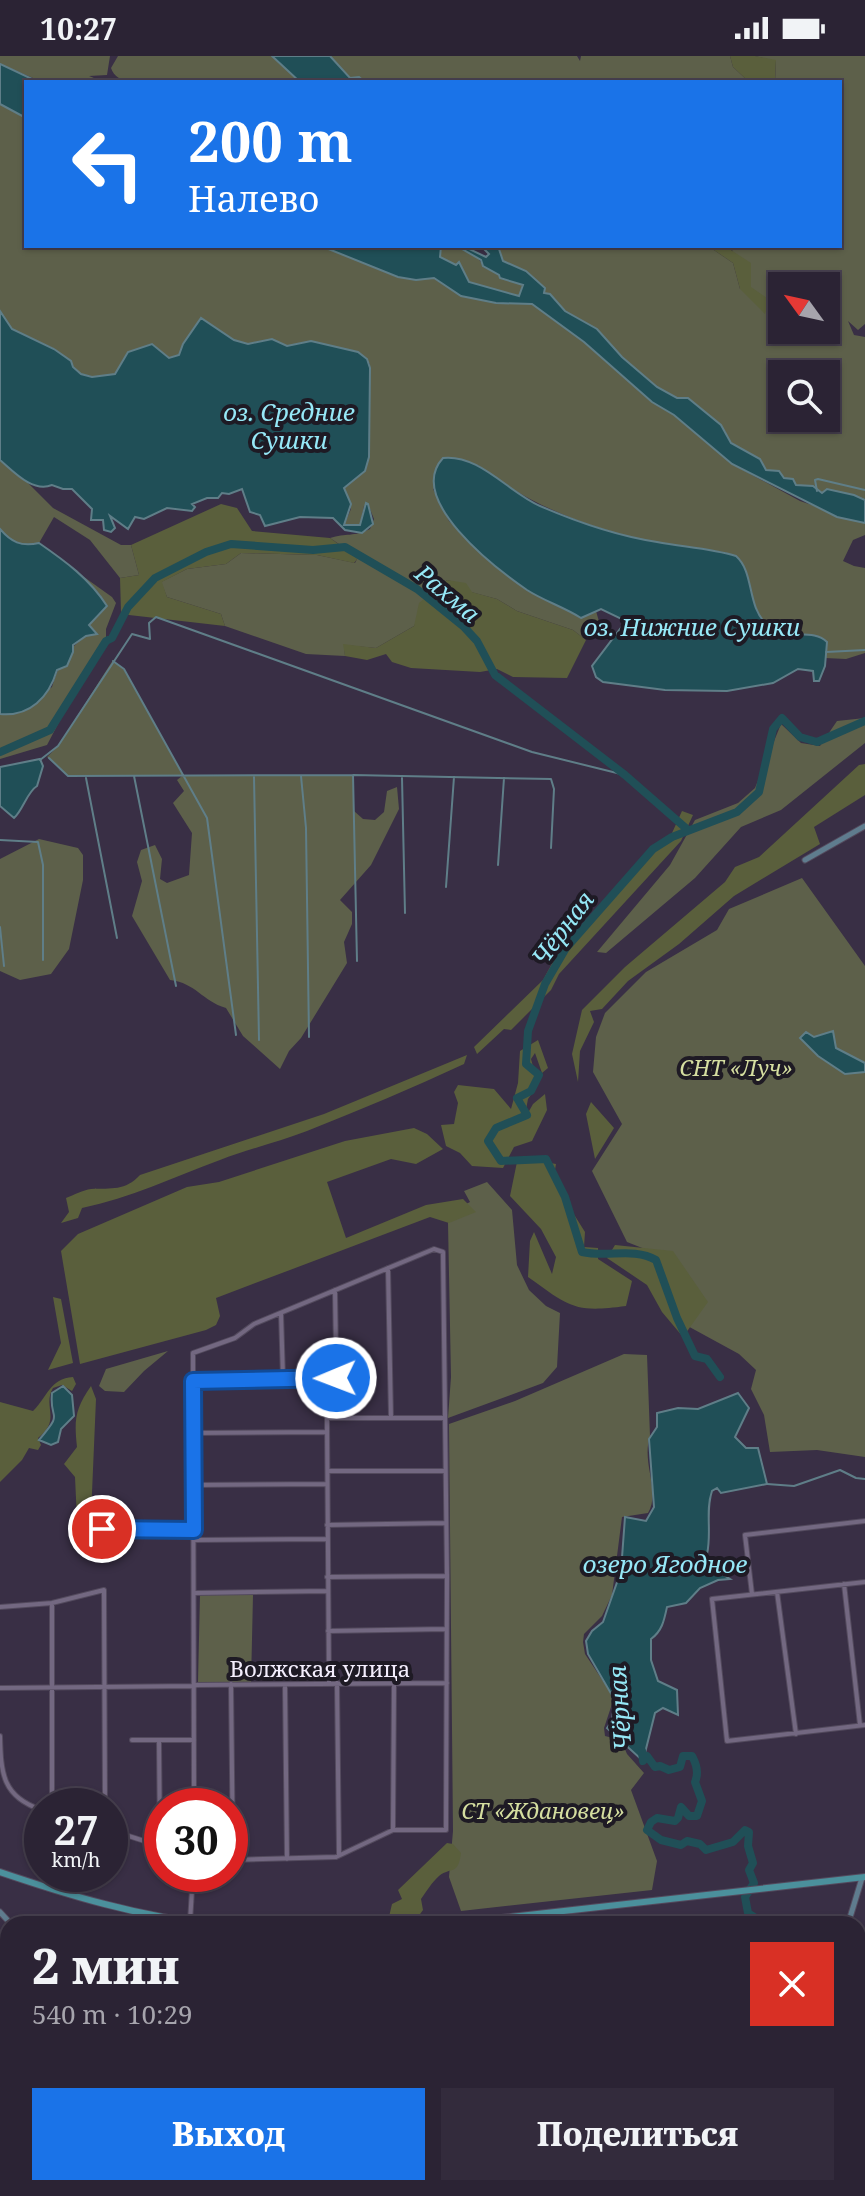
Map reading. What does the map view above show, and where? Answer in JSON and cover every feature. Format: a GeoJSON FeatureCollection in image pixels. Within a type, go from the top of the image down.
{"type":"FeatureCollection","features":[{"type":"Feature","properties":{"kind":"main road"},"geometry":{"type":"LineString","coordinates":[[0,1872],[70,1895],[163,1916]]}},
{"type":"Feature","properties":{"kind":"main road"},"geometry":{"type":"LineString","coordinates":[[521,1916],[864,1878]]}},
{"type":"Feature","properties":{"kind":"street"},"geometry":{"type":"LineString","coordinates":[[805,860],[865,826]]}},
{"type":"Feature","properties":{"kind":"street"},"geometry":{"type":"LineString","coordinates":[[194,1788],[193,1353],[235,1338],[254,1324],[434,1249],[443,1252],[446,1830],[393,1830],[339,1855],[248,1860]]}},
{"type":"Feature","properties":{"kind":"street"},"geometry":{"type":"LineString","coordinates":[[388,1268],[391,1418]]}},
{"type":"Feature","properties":{"kind":"street"},"geometry":{"type":"LineString","coordinates":[[335,1290],[337,1418]]}},
{"type":"Feature","properties":{"kind":"street"},"geometry":{"type":"LineString","coordinates":[[281,1313],[283,1379]]}},
{"type":"Feature","properties":{"kind":"street"},"geometry":{"type":"LineString","coordinates":[[193,1381],[336,1378]]}},
{"type":"Feature","properties":{"kind":"street"},"geometry":{"type":"LineString","coordinates":[[329,1684],[327,1418],[445,1418]]}},
{"type":"Feature","properties":{"kind":"street"},"geometry":{"type":"LineString","coordinates":[[193,1433],[327,1432]]}},
{"type":"Feature","properties":{"kind":"street"},"geometry":{"type":"LineString","coordinates":[[327,1471],[445,1471]]}},
{"type":"Feature","properties":{"kind":"street"},"geometry":{"type":"LineString","coordinates":[[194,1485],[327,1484]]}},
{"type":"Feature","properties":{"kind":"street"},"geometry":{"type":"LineString","coordinates":[[752,1594],[745,1535],[865,1521]]}},
{"type":"Feature","properties":{"kind":"street"},"geometry":{"type":"LineString","coordinates":[[327,1525],[446,1523]]}},
{"type":"Feature","properties":{"kind":"street"},"geometry":{"type":"LineString","coordinates":[[102,1529],[194,1530]]}},
{"type":"Feature","properties":{"kind":"street"},"geometry":{"type":"LineString","coordinates":[[195,1540],[327,1539]]}},
{"type":"Feature","properties":{"kind":"street"},"geometry":{"type":"LineString","coordinates":[[327,1577],[447,1576]]}},
{"type":"Feature","properties":{"kind":"street"},"geometry":{"type":"LineString","coordinates":[[844,1584],[862,1725],[727,1741],[712,1599],[752,1594],[777,1592],[844,1584],[865,1582]]}},
{"type":"Feature","properties":{"kind":"street"},"geometry":{"type":"LineString","coordinates":[[0,1607],[52,1603],[104,1590],[105,1788]]}},
{"type":"Feature","properties":{"kind":"street"},"geometry":{"type":"LineString","coordinates":[[195,1593],[328,1591]]}},
{"type":"Feature","properties":{"kind":"street"},"geometry":{"type":"LineString","coordinates":[[777,1592],[796,1734]]}},
{"type":"Feature","properties":{"kind":"street"},"geometry":{"type":"LineString","coordinates":[[52,1603],[52,1788]]}},
{"type":"Feature","properties":{"kind":"street"},"geometry":{"type":"LineString","coordinates":[[328,1631],[447,1629]]}},
{"type":"Feature","properties":{"kind":"street"},"geometry":{"type":"LineString","coordinates":[[337,1683],[339,1855]]}},
{"type":"Feature","properties":{"kind":"street"},"geometry":{"type":"LineString","coordinates":[[393,1830],[394,1683]]}},
{"type":"Feature","properties":{"kind":"street","name":"Волжская улица"},"geometry":{"type":"LineString","coordinates":[[0,1688],[447,1683]]}},
{"type":"Feature","properties":{"kind":"street"},"geometry":{"type":"LineString","coordinates":[[231,1684],[231,1788]]}},
{"type":"Feature","properties":{"kind":"street"},"geometry":{"type":"LineString","coordinates":[[285,1684],[287,1859]]}},
{"type":"Feature","properties":{"kind":"street"},"geometry":{"type":"LineString","coordinates":[[0,1736],[1,1769],[24,1803]]}},
{"type":"Feature","properties":{"kind":"street"},"geometry":{"type":"LineString","coordinates":[[132,1740],[194,1740]]}},
{"type":"Feature","properties":{"kind":"street"},"geometry":{"type":"LineString","coordinates":[[159,1740],[160,1788]]}},
{"type":"Feature","properties":{"kind":"street"},"geometry":{"type":"LineString","coordinates":[[851,1916],[864,1878]]}},
{"type":"Feature","properties":{"kind":"street"},"geometry":{"type":"LineString","coordinates":[[190,1916],[192,1892]]}},
{"type":"Feature","properties":{"kind":"green space"},"geometry":{"type":"Polygon","coordinates":[[[0,56],[110,56],[107,75],[89,76],[99,80],[38,80],[0,64],[0,56]]]}},
{"type":"Feature","properties":{"kind":"green space"},"geometry":{"type":"Polygon","coordinates":[[[118,56],[272,56],[298,80],[125,80],[111,68],[118,56]]]}},
{"type":"Feature","properties":{"kind":"green space"},"geometry":{"type":"Polygon","coordinates":[[[330,56],[577,56],[580,61],[581,56],[730,56],[733,67],[747,80],[363,80],[359,77],[350,79],[330,56]]]}},
{"type":"Feature","properties":{"kind":"green space"},"geometry":{"type":"Polygon","coordinates":[[[755,56],[865,56],[865,324],[858,330],[848,321],[854,335],[865,337],[865,500],[827,489],[823,493],[796,485],[766,470],[758,460],[726,438],[726,432],[688,398],[678,398],[657,387],[622,357],[597,329],[565,311],[550,294],[544,293],[545,288],[526,271],[503,261],[499,248],[711,248],[733,263],[740,289],[751,287],[731,248],[842,248],[842,80],[775,80],[776,61],[755,56]]]}},
{"type":"Feature","properties":{"kind":"green space"},"geometry":{"type":"Polygon","coordinates":[[[0,104],[24,117],[24,248],[327,248],[416,280],[433,278],[461,296],[496,303],[532,304],[584,342],[652,402],[674,415],[732,464],[800,501],[865,523],[865,535],[853,540],[843,561],[865,568],[865,653],[846,659],[825,658],[826,652],[818,636],[790,635],[774,630],[753,606],[727,553],[653,542],[583,522],[539,504],[478,465],[433,489],[449,521],[530,592],[581,618],[596,611],[600,625],[597,630],[582,637],[573,630],[517,611],[497,599],[471,592],[462,584],[447,580],[433,593],[414,626],[376,648],[344,645],[345,656],[306,654],[225,626],[221,614],[167,597],[161,582],[187,569],[226,564],[241,553],[317,555],[355,563],[358,557],[330,538],[370,529],[374,519],[368,504],[364,506],[360,525],[344,525],[351,509],[344,488],[365,471],[369,457],[370,364],[358,352],[311,341],[287,346],[272,339],[248,344],[234,340],[201,318],[179,355],[169,358],[128,352],[115,374],[96,377],[81,374],[55,349],[12,329],[0,311],[0,104]]]}},
{"type":"Feature","properties":{"kind":"green space"},"geometry":{"type":"Polygon","coordinates":[[[441,248],[466,250],[477,257],[483,267],[524,285],[521,295],[469,282],[460,263],[446,262],[440,257],[441,248]]]}},
{"type":"Feature","properties":{"kind":"green space"},"geometry":{"type":"Polygon","coordinates":[[[0,460],[53,508],[121,545],[131,545],[139,575],[120,578],[90,540],[54,517],[39,543],[22,544],[8,537],[0,529],[0,460]]]}},
{"type":"Feature","properties":{"kind":"green space"},"geometry":{"type":"Polygon","coordinates":[[[84,577],[116,603],[106,629],[106,641],[47,745],[0,759],[0,714],[11,715],[52,687],[64,658],[86,636],[101,596],[84,577]]]}},
{"type":"Feature","properties":{"kind":"green space"},"geometry":{"type":"Polygon","coordinates":[[[113,660],[124,670],[184,776],[353,775],[354,811],[363,819],[375,820],[384,812],[387,791],[397,787],[399,809],[371,865],[340,900],[352,912],[352,924],[344,942],[347,963],[280,1069],[243,1036],[226,1008],[186,985],[170,980],[132,916],[142,881],[137,862],[141,850],[155,845],[162,859],[160,879],[167,883],[189,875],[192,833],[173,803],[184,791],[177,780],[182,776],[68,776],[47,757],[58,746],[113,660]]]}},
{"type":"Feature","properties":{"kind":"green space"},"geometry":{"type":"Polygon","coordinates":[[[865,718],[865,743],[781,810],[741,827],[695,878],[606,953],[597,952],[670,865],[695,820],[738,803],[755,788],[781,724],[801,743],[820,746],[837,721],[865,718]]]}},
{"type":"Feature","properties":{"kind":"green space"},"geometry":{"type":"Polygon","coordinates":[[[39,839],[78,848],[83,855],[83,880],[69,949],[51,974],[20,980],[0,971],[0,859],[39,839]]]}},
{"type":"Feature","properties":{"kind":"green space","name":"СНТ «Луч»"},"geometry":{"type":"Polygon","coordinates":[[[802,878],[865,966],[865,1457],[817,1450],[770,1452],[764,1415],[751,1389],[756,1370],[739,1354],[684,1324],[655,1253],[627,1242],[592,1171],[622,1124],[593,1072],[596,1037],[605,1013],[646,972],[717,930],[729,909],[802,878]]]}},
{"type":"Feature","properties":{"kind":"green space"},"geometry":{"type":"Polygon","coordinates":[[[487,1182],[512,1210],[517,1265],[529,1290],[546,1306],[560,1313],[557,1367],[543,1383],[448,1418],[451,1377],[448,1223],[452,1211],[470,1202],[464,1191],[487,1182]]]}},
{"type":"Feature","properties":{"kind":"green space"},"geometry":{"type":"Polygon","coordinates":[[[168,1351],[124,1392],[105,1391],[99,1386],[106,1369],[168,1351]]]}},
{"type":"Feature","properties":{"kind":"green space","name":"СТ «Ждановец»"},"geometry":{"type":"Polygon","coordinates":[[[624,1354],[647,1355],[648,1456],[653,1495],[648,1513],[622,1517],[612,1595],[602,1616],[584,1634],[583,1642],[585,1654],[613,1701],[604,1728],[605,1736],[621,1740],[627,1754],[644,1773],[631,1790],[657,1861],[652,1890],[461,1911],[449,1877],[453,1831],[449,1424],[515,1401],[624,1354]]]}},
{"type":"Feature","properties":{"kind":"green space"},"geometry":{"type":"Polygon","coordinates":[[[200,1594],[253,1595],[251,1683],[198,1682],[200,1594]]]}},
{"type":"Feature","properties":{"kind":"shaded area"},"geometry":{"type":"Polygon","coordinates":[[[730,56],[776,60],[775,80],[747,80],[733,67],[730,56]]]}},
{"type":"Feature","properties":{"kind":"shaded area"},"geometry":{"type":"Polygon","coordinates":[[[711,248],[730,248],[751,263],[751,287],[768,299],[765,314],[740,289],[733,263],[711,248]]]}},
{"type":"Feature","properties":{"kind":"shaded area"},"geometry":{"type":"Polygon","coordinates":[[[221,504],[237,508],[252,531],[330,538],[358,558],[354,563],[317,555],[241,553],[226,564],[187,569],[162,582],[167,597],[221,614],[225,626],[121,612],[120,578],[139,575],[131,545],[221,504]]]}},
{"type":"Feature","properties":{"kind":"shaded area"},"geometry":{"type":"Polygon","coordinates":[[[447,580],[466,583],[472,592],[573,630],[586,640],[567,678],[513,677],[497,669],[480,672],[411,668],[392,662],[386,654],[367,660],[345,656],[343,644],[376,648],[414,626],[419,603],[447,580]]]}},
{"type":"Feature","properties":{"kind":"shaded area"},"geometry":{"type":"Polygon","coordinates":[[[865,764],[865,795],[814,827],[820,844],[734,896],[679,944],[628,981],[602,1009],[590,1011],[594,1022],[580,1051],[578,1082],[572,1054],[582,1010],[625,967],[725,882],[735,867],[759,857],[859,765],[865,764]]]}},
{"type":"Feature","properties":{"kind":"shaded area"},"geometry":{"type":"Polygon","coordinates":[[[682,811],[693,815],[681,841],[559,974],[551,990],[511,1030],[504,1029],[477,1054],[474,1047],[543,980],[555,958],[672,833],[682,811]]]}},
{"type":"Feature","properties":{"kind":"shaded area"},"geometry":{"type":"Polygon","coordinates":[[[538,1040],[548,1068],[542,1073],[535,1053],[531,1059],[538,1085],[528,1099],[524,1120],[533,1104],[545,1094],[547,1110],[532,1141],[514,1147],[503,1168],[472,1166],[460,1153],[446,1146],[441,1125],[454,1124],[458,1103],[454,1092],[458,1085],[494,1089],[511,1109],[518,1083],[520,1051],[538,1040]]]}},
{"type":"Feature","properties":{"kind":"shaded area"},"geometry":{"type":"Polygon","coordinates":[[[467,1055],[464,1064],[347,1115],[135,1193],[82,1208],[78,1218],[61,1223],[69,1212],[66,1198],[78,1193],[123,1186],[140,1175],[324,1114],[467,1055]]]}},
{"type":"Feature","properties":{"kind":"shaded area"},"geometry":{"type":"Polygon","coordinates":[[[591,1102],[614,1128],[595,1159],[586,1114],[591,1102]]]}},
{"type":"Feature","properties":{"kind":"shaded area"},"geometry":{"type":"Polygon","coordinates":[[[414,1128],[427,1134],[443,1149],[416,1164],[391,1159],[327,1182],[346,1238],[426,1205],[463,1199],[476,1212],[449,1223],[430,1217],[216,1298],[220,1316],[216,1325],[206,1330],[80,1364],[61,1251],[78,1234],[187,1187],[219,1182],[345,1141],[414,1128]]]}},
{"type":"Feature","properties":{"kind":"shaded area"},"geometry":{"type":"Polygon","coordinates":[[[518,1157],[556,1164],[553,1181],[585,1232],[584,1247],[598,1248],[598,1259],[632,1281],[626,1306],[583,1308],[564,1301],[528,1277],[530,1241],[534,1232],[552,1274],[556,1257],[541,1229],[510,1196],[518,1157]]]}},
{"type":"Feature","properties":{"kind":"shaded area"},"geometry":{"type":"Polygon","coordinates":[[[615,1245],[673,1251],[708,1302],[683,1337],[662,1312],[647,1285],[607,1258],[615,1245]]]}},
{"type":"Feature","properties":{"kind":"shaded area"},"geometry":{"type":"Polygon","coordinates":[[[53,1297],[61,1299],[73,1363],[48,1370],[61,1343],[53,1297]]]}},
{"type":"Feature","properties":{"kind":"shaded area"},"geometry":{"type":"Polygon","coordinates":[[[73,1377],[76,1384],[72,1391],[62,1385],[53,1388],[49,1401],[49,1425],[38,1438],[41,1445],[38,1450],[29,1448],[22,1460],[0,1482],[0,1402],[33,1411],[54,1385],[73,1377]]]}},
{"type":"Feature","properties":{"kind":"shaded area"},"geometry":{"type":"Polygon","coordinates":[[[91,1386],[96,1399],[91,1516],[77,1520],[75,1477],[64,1464],[77,1447],[77,1415],[91,1386]]]}},
{"type":"Feature","properties":{"kind":"shaded area"},"geometry":{"type":"Polygon","coordinates":[[[447,1843],[453,1844],[461,1853],[456,1868],[439,1876],[421,1899],[423,1910],[419,1916],[389,1916],[392,1904],[402,1899],[398,1890],[447,1843]]]}},
{"type":"Feature","properties":{"kind":"water"},"geometry":{"type":"Polygon","coordinates":[[[272,56],[330,56],[350,78],[363,80],[298,80],[272,56]]]}},
{"type":"Feature","properties":{"kind":"water"},"geometry":{"type":"Polygon","coordinates":[[[0,64],[38,80],[24,80],[24,117],[0,104],[0,64]]]}},
{"type":"Feature","properties":{"kind":"water"},"geometry":{"type":"Polygon","coordinates":[[[326,248],[441,248],[440,257],[456,265],[459,262],[469,282],[519,296],[523,285],[500,278],[483,266],[481,260],[460,248],[486,257],[489,254],[483,248],[499,248],[503,261],[526,271],[545,288],[544,293],[550,294],[565,311],[597,329],[622,357],[657,387],[677,398],[688,398],[721,425],[731,443],[760,459],[766,470],[779,471],[784,478],[793,479],[796,485],[813,486],[822,493],[827,489],[865,500],[865,523],[837,517],[732,464],[674,415],[652,402],[584,342],[532,304],[496,303],[461,296],[434,278],[416,280],[398,277],[326,248]]]}},
{"type":"Feature","properties":{"kind":"water","name":"оз. Средние Сушки"},"geometry":{"type":"Polygon","coordinates":[[[0,311],[12,329],[54,349],[71,361],[81,374],[92,377],[115,374],[128,352],[152,344],[169,358],[179,355],[201,318],[234,340],[248,344],[272,339],[287,346],[311,341],[358,352],[367,359],[370,368],[369,457],[365,471],[344,488],[351,504],[344,525],[360,525],[366,503],[373,524],[362,533],[345,530],[333,518],[300,517],[265,526],[260,515],[250,512],[242,489],[192,504],[195,507],[192,511],[167,508],[144,519],[135,517],[128,529],[110,516],[115,528],[111,532],[104,530],[103,520],[91,520],[92,509],[72,489],[31,484],[0,460],[0,311]]]}},
{"type":"Feature","properties":{"kind":"water","name":"оз. Нижние Сушки"},"geometry":{"type":"Polygon","coordinates":[[[443,458],[469,462],[528,500],[583,523],[642,539],[736,556],[746,571],[760,617],[767,625],[782,633],[814,635],[827,642],[825,666],[819,681],[814,681],[813,671],[798,669],[773,683],[727,691],[665,690],[603,682],[596,677],[592,666],[626,621],[601,609],[581,618],[527,590],[495,566],[444,512],[436,493],[434,475],[443,458]]]}},
{"type":"Feature","properties":{"kind":"water"},"geometry":{"type":"Polygon","coordinates":[[[0,529],[17,542],[39,543],[49,550],[85,579],[107,606],[89,625],[97,634],[86,636],[73,645],[67,666],[57,670],[43,697],[29,709],[11,714],[0,714],[0,529]]]}},
{"type":"Feature","properties":{"kind":"water"},"geometry":{"type":"Polygon","coordinates":[[[40,759],[43,766],[37,786],[14,818],[0,806],[0,767],[40,759]]]}},
{"type":"Feature","properties":{"kind":"water"},"geometry":{"type":"Polygon","coordinates":[[[833,1031],[836,1048],[865,1063],[865,1072],[845,1074],[818,1056],[800,1038],[806,1032],[814,1037],[833,1031]]]}},
{"type":"Feature","properties":{"kind":"water"},"geometry":{"type":"Polygon","coordinates":[[[63,1386],[72,1395],[74,1416],[61,1429],[58,1442],[51,1445],[39,1440],[54,1419],[52,1393],[63,1386]]]}},
{"type":"Feature","properties":{"kind":"water","name":"озеро Ягодное"},"geometry":{"type":"Polygon","coordinates":[[[738,1393],[749,1408],[735,1437],[746,1448],[758,1448],[767,1484],[721,1493],[717,1488],[712,1491],[707,1554],[717,1571],[730,1579],[718,1580],[700,1588],[686,1603],[667,1607],[660,1629],[651,1639],[651,1660],[658,1681],[677,1690],[678,1715],[663,1708],[655,1713],[643,1761],[607,1728],[612,1721],[614,1704],[624,1699],[623,1695],[613,1697],[588,1654],[586,1641],[603,1622],[621,1571],[625,1517],[646,1521],[654,1507],[649,1439],[657,1427],[657,1413],[678,1408],[698,1409],[738,1393]]]}},
{"type":"Feature","properties":{"kind":"waterway"},"geometry":{"type":"LineString","coordinates":[[817,491],[815,480],[818,479],[865,490]]}},
{"type":"Feature","properties":{"kind":"waterway","name":"Рахма"},"geometry":{"type":"LineString","coordinates":[[0,752],[50,730],[106,641],[112,638],[128,607],[155,578],[206,552],[231,544],[313,550],[345,547],[417,589],[464,627],[477,641],[495,675],[625,775],[688,830]]}},
{"type":"Feature","properties":{"kind":"waterway"},"geometry":{"type":"LineString","coordinates":[[40,760],[58,746],[132,634],[150,639],[149,623],[156,617],[532,752],[625,775]]}},
{"type":"Feature","properties":{"kind":"waterway"},"geometry":{"type":"LineString","coordinates":[[826,652],[865,650]]}},
{"type":"Feature","properties":{"kind":"waterway"},"geometry":{"type":"LineString","coordinates":[[113,661],[124,669],[207,818],[236,1035]]}},
{"type":"Feature","properties":{"kind":"waterway","name":"Чёрная"},"geometry":{"type":"LineString","coordinates":[[720,1377],[707,1359],[695,1356],[656,1260],[629,1253],[582,1252],[565,1197],[546,1159],[501,1161],[488,1141],[496,1128],[527,1115],[517,1098],[531,1091],[539,1075],[526,1064],[528,1031],[545,984],[566,948],[653,849],[672,837],[737,812],[759,792],[773,729],[782,718],[800,737],[817,742],[865,721]]}},
{"type":"Feature","properties":{"kind":"waterway"},"geometry":{"type":"LineString","coordinates":[[49,758],[68,776],[353,775],[551,779],[554,789],[551,848]]}},
{"type":"Feature","properties":{"kind":"waterway"},"geometry":{"type":"LineString","coordinates":[[353,775],[357,961]]}},
{"type":"Feature","properties":{"kind":"waterway"},"geometry":{"type":"LineString","coordinates":[[134,776],[176,986]]}},
{"type":"Feature","properties":{"kind":"waterway"},"geometry":{"type":"LineString","coordinates":[[301,776],[306,828],[309,1037]]}},
{"type":"Feature","properties":{"kind":"waterway"},"geometry":{"type":"LineString","coordinates":[[254,777],[259,1040]]}},
{"type":"Feature","properties":{"kind":"waterway"},"geometry":{"type":"LineString","coordinates":[[446,887],[454,777]]}},
{"type":"Feature","properties":{"kind":"waterway"},"geometry":{"type":"LineString","coordinates":[[86,778],[117,938]]}},
{"type":"Feature","properties":{"kind":"waterway"},"geometry":{"type":"LineString","coordinates":[[402,778],[405,913]]}},
{"type":"Feature","properties":{"kind":"waterway"},"geometry":{"type":"LineString","coordinates":[[498,865],[504,778]]}},
{"type":"Feature","properties":{"kind":"waterway"},"geometry":{"type":"LineString","coordinates":[[0,840],[38,842],[43,865],[43,960]]}},
{"type":"Feature","properties":{"kind":"waterway"},"geometry":{"type":"LineString","coordinates":[[0,927],[4,966]]}},
{"type":"Feature","properties":{"kind":"waterway"},"geometry":{"type":"LineString","coordinates":[[767,1484],[794,1486],[840,1470],[865,1479]]}},
{"type":"Feature","properties":{"kind":"waterway","name":"Чёрная"},"geometry":{"type":"LineString","coordinates":[[642,1751],[643,1761],[647,1756],[655,1767],[669,1770],[680,1767],[683,1756],[692,1756],[697,1769],[695,1782],[702,1801],[697,1816],[689,1816],[681,1807],[675,1821],[657,1818],[647,1830],[661,1840],[681,1845],[687,1841],[700,1844],[706,1850],[733,1842],[745,1830],[749,1832],[748,1846],[753,1863],[749,1870],[754,1883],[745,1897],[748,1913],[753,1916]]}},
{"type":"Feature","properties":{"kind":"route"},"geometry":{"type":"LineString","coordinates":[[102,1529],[194,1530],[193,1381],[336,1378]]}}]}
